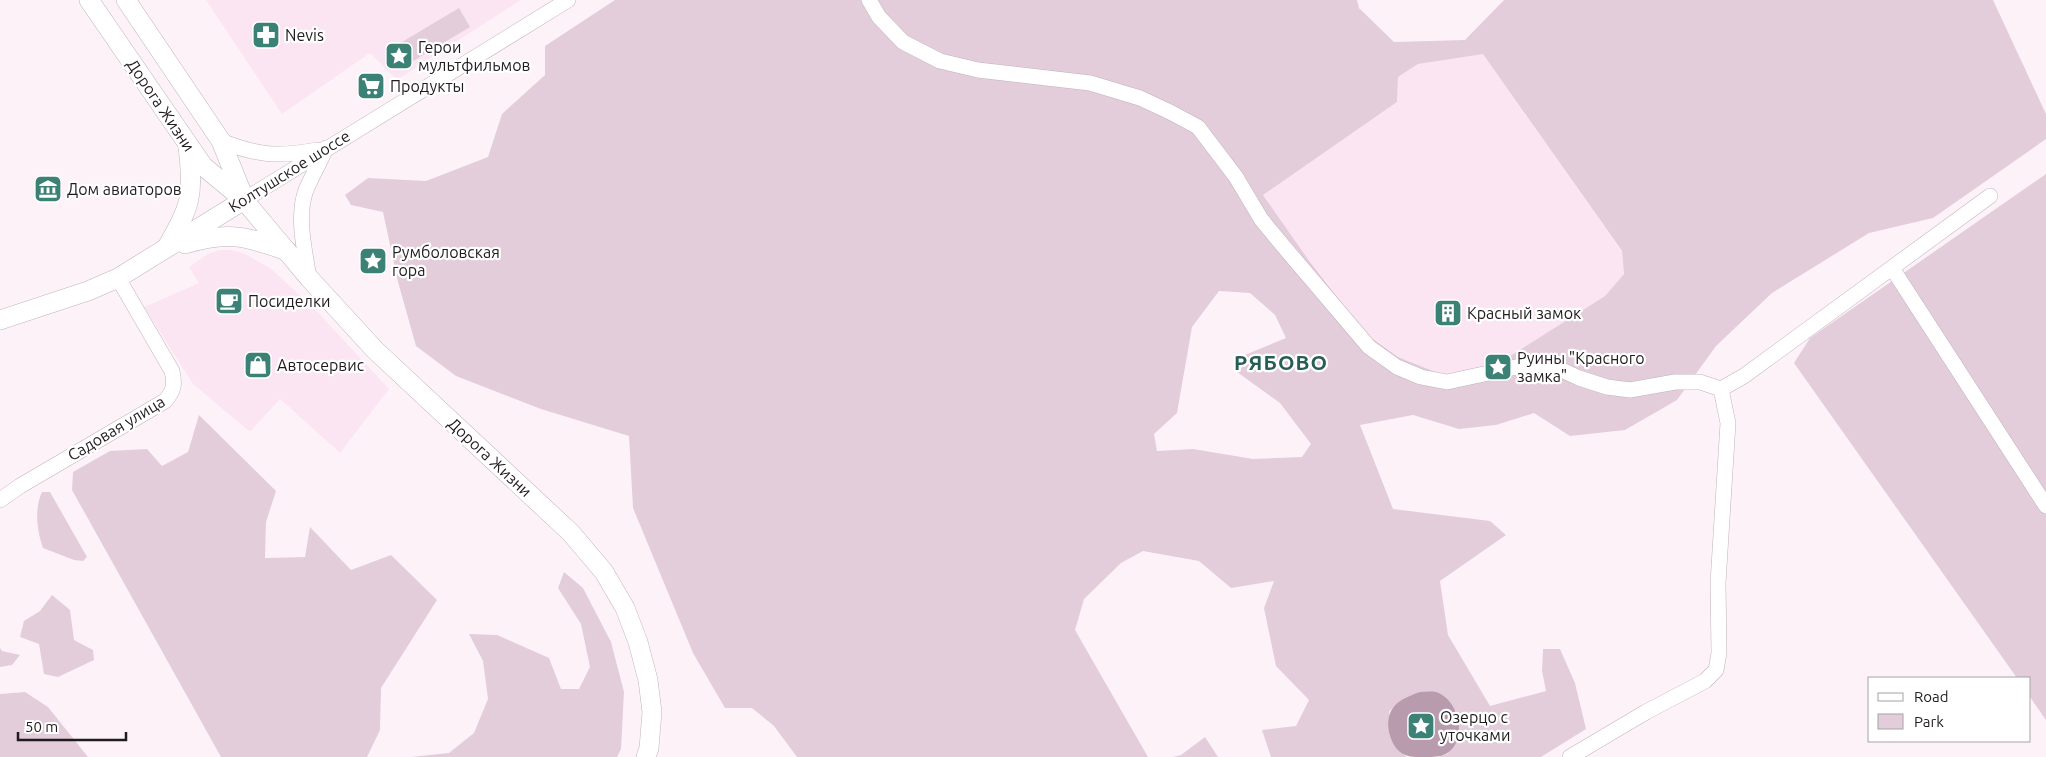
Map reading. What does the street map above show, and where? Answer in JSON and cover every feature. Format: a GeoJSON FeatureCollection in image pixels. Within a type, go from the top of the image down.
{"type":"FeatureCollection","features":[{"type":"Feature","properties":{"kind":"main road","name":"Дорога Жизни"},"geometry":{"type":"LineString","coordinates":[[89,0],[203,166],[244,200],[309,278],[375,350],[571,532],[604,572],[626,608],[638,642],[648,680],[652,712],[646,757]]}},
{"type":"Feature","properties":{"kind":"main road","name":"Дорога Жизни"},"geometry":{"type":"LineString","coordinates":[[126,0],[221,141],[244,200]]}},
{"type":"Feature","properties":{"kind":"main road"},"geometry":{"type":"LineString","coordinates":[[165,250],[184,217],[190,199],[192,180],[188,146]]}},
{"type":"Feature","properties":{"kind":"main road","name":"Колтушское шоссе"},"geometry":{"type":"LineString","coordinates":[[0,320],[88,291],[118,278],[244,200]]}},
{"type":"Feature","properties":{"kind":"main road"},"geometry":{"type":"LineString","coordinates":[[165,250],[208,237],[230,236],[249,238],[288,252]]}},
{"type":"Feature","properties":{"kind":"street","name":"Колтушское шоссе"},"geometry":{"type":"LineString","coordinates":[[244,200],[568,0]]}},
{"type":"Feature","properties":{"kind":"street"},"geometry":{"type":"LineString","coordinates":[[869,0],[879,17],[903,42],[940,61],[978,70],[1090,83],[1140,98],[1198,127],[1236,176],[1261,219],[1278,241],[1370,347],[1397,367],[1421,377],[1447,382],[1525,365],[1549,364],[1579,378],[1630,390],[1675,382],[1700,382],[1721,389],[1744,376],[1990,196]]}},
{"type":"Feature","properties":{"kind":"street"},"geometry":{"type":"LineString","coordinates":[[221,141],[245,150],[272,155],[295,154],[326,148]]}},
{"type":"Feature","properties":{"kind":"street"},"geometry":{"type":"LineString","coordinates":[[309,278],[303,237],[302,210],[306,191],[326,148]]}},
{"type":"Feature","properties":{"kind":"street"},"geometry":{"type":"LineString","coordinates":[[1892,268],[2046,506]]}},
{"type":"Feature","properties":{"kind":"street","name":"Садовая улица"},"geometry":{"type":"LineString","coordinates":[[0,500],[20,486],[165,401],[173,393],[175,382],[172,371],[118,278]]}},
{"type":"Feature","properties":{"kind":"street"},"geometry":{"type":"LineString","coordinates":[[1570,757],[1646,712],[1705,681],[1716,670],[1719,653],[1718,583],[1728,423],[1721,389]]}},
{"type":"Feature","properties":{"kind":"shaded area"},"geometry":{"type":"Polygon","coordinates":[[[206,0],[521,0],[397,80],[370,53],[282,114],[206,0]]]}},
{"type":"Feature","properties":{"kind":"shaded area"},"geometry":{"type":"Polygon","coordinates":[[[1483,53],[1622,252],[1624,274],[1605,296],[1491,368],[1448,377],[1398,357],[1365,332],[1310,262],[1263,195],[1397,102],[1398,77],[1418,64],[1483,53]]]}},
{"type":"Feature","properties":{"kind":"shaded area"},"geometry":{"type":"Polygon","coordinates":[[[219,250],[243,253],[270,268],[312,306],[389,389],[340,453],[280,399],[250,432],[193,384],[144,307],[199,283],[189,267],[208,254],[219,250]]]}},
{"type":"Feature","properties":{"kind":"shaded area"},"geometry":{"type":"Polygon","coordinates":[[[1420,692],[1436,692],[1445,697],[1456,713],[1459,734],[1456,743],[1450,751],[1441,756],[1416,757],[1405,755],[1396,748],[1389,732],[1389,716],[1395,705],[1420,692]]]}},
{"type":"Feature","properties":{"kind":"green space"},"geometry":{"type":"Polygon","coordinates":[[[615,0],[1357,0],[1359,8],[1394,42],[1465,40],[1504,0],[1993,0],[2046,114],[2046,139],[1933,218],[1869,233],[1772,293],[1716,346],[1677,400],[1625,430],[1570,436],[1534,413],[1496,425],[1459,429],[1413,415],[1360,425],[1393,509],[1490,521],[1506,535],[1440,581],[1448,635],[1490,706],[1546,691],[1542,671],[1543,649],[1560,649],[1575,683],[1586,729],[1541,757],[1439,757],[1447,754],[1459,735],[1435,692],[1409,696],[1399,702],[1389,712],[1398,750],[1407,757],[1271,757],[1262,730],[1296,726],[1309,700],[1276,666],[1264,608],[1274,581],[1231,588],[1199,561],[1143,551],[1121,563],[1084,599],[1075,630],[1148,757],[797,757],[774,726],[752,708],[725,708],[693,653],[633,508],[629,436],[541,409],[456,376],[416,346],[398,282],[383,212],[351,205],[345,195],[368,178],[426,181],[488,157],[502,114],[545,75],[545,46],[615,0]],[[1483,54],[1418,64],[1398,77],[1397,102],[1263,195],[1310,262],[1365,333],[1398,357],[1448,377],[1491,368],[1605,296],[1624,274],[1622,251],[1483,54]],[[1219,291],[1192,327],[1177,413],[1154,434],[1157,451],[1193,449],[1253,459],[1302,457],[1311,444],[1280,403],[1237,372],[1240,357],[1286,338],[1275,315],[1250,293],[1219,291]]]}},
{"type":"Feature","properties":{"kind":"green space"},"geometry":{"type":"Polygon","coordinates":[[[459,8],[470,27],[403,67],[392,48],[459,8]]]}},
{"type":"Feature","properties":{"kind":"green space"},"geometry":{"type":"Polygon","coordinates":[[[2046,174],[2046,720],[2031,698],[2031,677],[2016,677],[1794,363],[1810,338],[2046,174]]]}},
{"type":"Feature","properties":{"kind":"green space"},"geometry":{"type":"Polygon","coordinates":[[[199,415],[276,491],[266,522],[265,558],[305,557],[310,527],[351,570],[391,555],[437,600],[381,688],[380,730],[367,757],[221,757],[72,490],[73,472],[110,451],[147,449],[162,466],[188,452],[199,415]]]}},
{"type":"Feature","properties":{"kind":"green space"},"geometry":{"type":"Polygon","coordinates":[[[42,492],[50,492],[87,557],[83,561],[74,560],[43,548],[37,520],[42,492]]]}},
{"type":"Feature","properties":{"kind":"green space"},"geometry":{"type":"Polygon","coordinates":[[[564,572],[583,588],[611,642],[624,692],[621,749],[617,757],[411,757],[449,753],[474,733],[488,699],[483,661],[469,634],[497,635],[549,658],[561,689],[579,689],[590,667],[581,624],[558,588],[564,572]]]}},
{"type":"Feature","properties":{"kind":"green space"},"geometry":{"type":"Polygon","coordinates":[[[52,595],[70,610],[74,640],[93,650],[94,660],[58,677],[44,674],[39,644],[20,637],[24,621],[40,611],[52,595]]]}},
{"type":"Feature","properties":{"kind":"green space"},"geometry":{"type":"Polygon","coordinates":[[[0,648],[2,651],[20,655],[12,665],[0,667],[0,648]]]}},
{"type":"Feature","properties":{"kind":"green space"},"geometry":{"type":"Polygon","coordinates":[[[25,692],[48,707],[88,757],[0,757],[0,694],[25,692]]]}},
{"type":"Feature","properties":{"kind":"green space"},"geometry":{"type":"Polygon","coordinates":[[[1205,737],[1218,757],[1173,757],[1181,755],[1205,737]]]}},
{"type":"Feature","properties":{"kind":"place","name":"Nevis"},"geometry":{"type":"Point","coordinates":[266,35]}},
{"type":"Feature","properties":{"kind":"place","name":"Герои мультфильмов"},"geometry":{"type":"Point","coordinates":[399,56]}},
{"type":"Feature","properties":{"kind":"place","name":"Продукты"},"geometry":{"type":"Point","coordinates":[371,86]}},
{"type":"Feature","properties":{"kind":"place","name":"Дом авиаторов"},"geometry":{"type":"Point","coordinates":[48,189]}},
{"type":"Feature","properties":{"kind":"place","name":"Румболовская гора"},"geometry":{"type":"Point","coordinates":[373,261]}},
{"type":"Feature","properties":{"kind":"place","name":"Посиделки"},"geometry":{"type":"Point","coordinates":[229,301]}},
{"type":"Feature","properties":{"kind":"place","name":"Красный замок"},"geometry":{"type":"Point","coordinates":[1448,313]}},
{"type":"Feature","properties":{"kind":"place","name":"Автосервис"},"geometry":{"type":"Point","coordinates":[258,365]}},
{"type":"Feature","properties":{"kind":"place","name":"Руины \"Красного замка\""},"geometry":{"type":"Point","coordinates":[1498,367]}},
{"type":"Feature","properties":{"kind":"place","name":"Озерцо с уточками"},"geometry":{"type":"Point","coordinates":[1421,726]}},
{"type":"Feature","properties":{"kind":"district","name":"РЯБОВО"},"geometry":{"type":"Point","coordinates":[1281,363]}}]}
